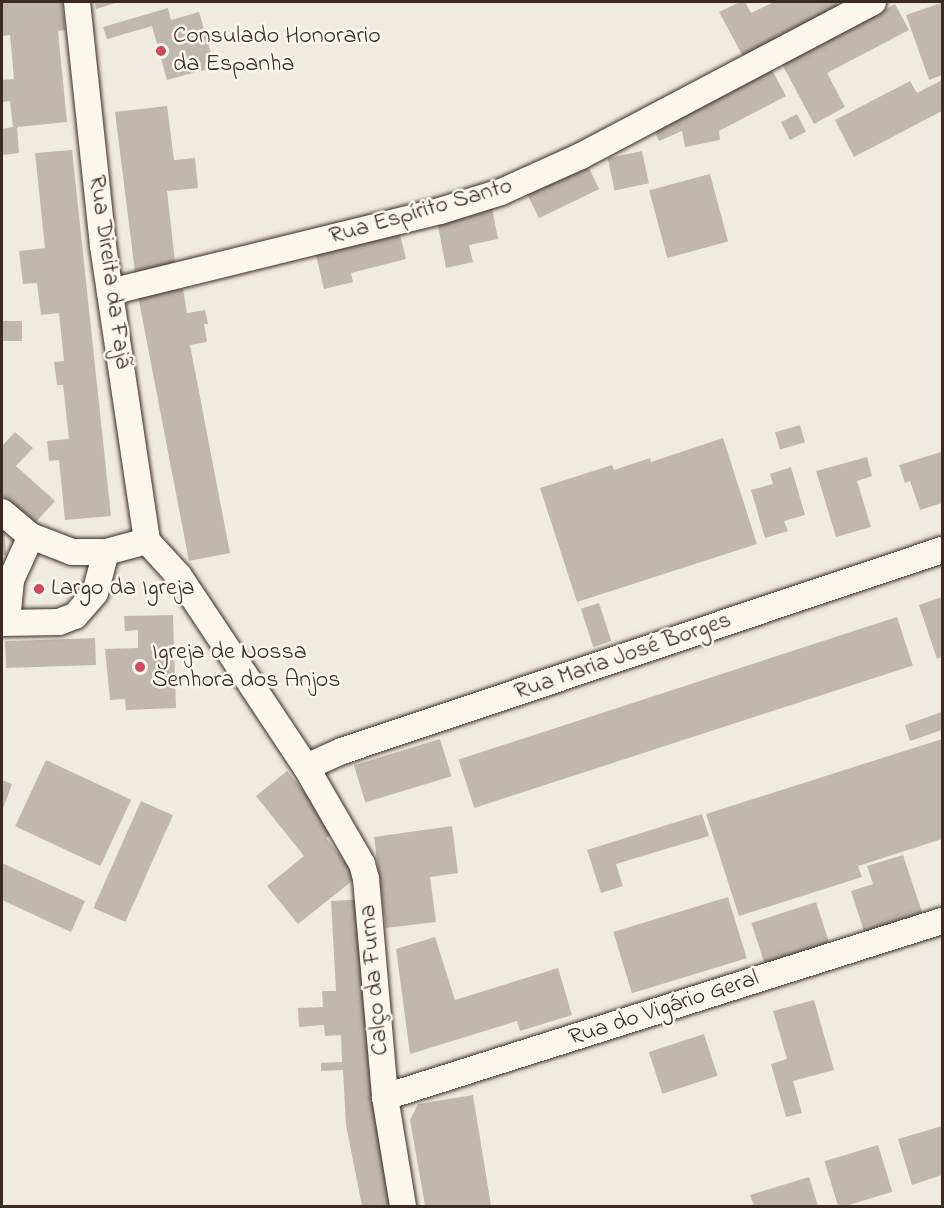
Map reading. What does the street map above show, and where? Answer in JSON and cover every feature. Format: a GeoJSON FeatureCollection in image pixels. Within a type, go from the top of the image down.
{"type":"FeatureCollection","features":[{"type":"Feature","properties":{"kind":"street","name":"Rua Direita da Fajã"},"geometry":{"type":"LineString","coordinates":[[77,2],[110,292],[147,541]]}},
{"type":"Feature","properties":{"kind":"street","name":"Rua Espírito Santo"},"geometry":{"type":"LineString","coordinates":[[110,292],[440,211],[501,192],[581,156],[873,2]]}},
{"type":"Feature","properties":{"kind":"street"},"geometry":{"type":"LineString","coordinates":[[2,512],[31,536],[72,552],[106,552],[147,541]]}},
{"type":"Feature","properties":{"kind":"street"},"geometry":{"type":"LineString","coordinates":[[31,536],[11,580],[4,622],[59,622],[75,616],[95,593],[106,552]]}},
{"type":"Feature","properties":{"kind":"street","name":"Calço da Furna"},"geometry":{"type":"LineString","coordinates":[[147,541],[179,576],[306,767],[354,847],[366,879],[385,1096],[403,1206]]}},
{"type":"Feature","properties":{"kind":"street","name":"Rua Maria José Borges"},"geometry":{"type":"LineString","coordinates":[[306,767],[342,751],[942,550]]}},
{"type":"Feature","properties":{"kind":"street","name":"Rua do Vigário Geral"},"geometry":{"type":"LineString","coordinates":[[385,1096],[942,921]]}},
{"type":"Feature","properties":{"kind":"building"},"geometry":{"type":"Polygon","coordinates":[[[2,2],[62,2],[65,30],[58,31],[67,122],[17,127],[19,153],[2,155],[2,129],[13,127],[10,101],[2,102],[2,80],[14,79],[10,35],[2,36],[2,2]]]}},
{"type":"Feature","properties":{"kind":"building"},"geometry":{"type":"Polygon","coordinates":[[[95,2],[119,2],[96,9],[95,2]]]}},
{"type":"Feature","properties":{"kind":"building"},"geometry":{"type":"Polygon","coordinates":[[[745,2],[751,13],[774,2],[836,2],[841,11],[746,62],[719,12],[745,2]]]}},
{"type":"Feature","properties":{"kind":"building"},"geometry":{"type":"Polygon","coordinates":[[[941,3],[942,75],[929,80],[906,15],[941,3]]]}},
{"type":"Feature","properties":{"kind":"building"},"geometry":{"type":"Polygon","coordinates":[[[895,4],[909,30],[827,73],[845,107],[814,124],[782,64],[895,4]]]}},
{"type":"Feature","properties":{"kind":"building"},"geometry":{"type":"Polygon","coordinates":[[[168,8],[171,20],[199,12],[215,67],[167,80],[152,26],[107,39],[103,27],[168,8]]]}},
{"type":"Feature","properties":{"kind":"building"},"geometry":{"type":"Polygon","coordinates":[[[772,70],[786,96],[719,131],[720,140],[685,147],[682,131],[659,141],[652,124],[714,101],[772,70]]]}},
{"type":"Feature","properties":{"kind":"building"},"geometry":{"type":"Polygon","coordinates":[[[942,80],[942,111],[854,157],[835,120],[910,81],[917,93],[942,80]]]}},
{"type":"Feature","properties":{"kind":"building"},"geometry":{"type":"Polygon","coordinates":[[[167,106],[174,160],[195,158],[198,188],[167,191],[176,271],[136,280],[115,112],[167,106]]]}},
{"type":"Feature","properties":{"kind":"building"},"geometry":{"type":"Polygon","coordinates":[[[797,114],[806,132],[790,140],[781,122],[797,114]]]}},
{"type":"Feature","properties":{"kind":"building"},"geometry":{"type":"Polygon","coordinates":[[[72,150],[111,516],[65,520],[59,460],[49,461],[47,441],[69,439],[63,385],[57,385],[54,362],[64,361],[59,313],[41,315],[37,283],[23,284],[19,251],[45,248],[35,153],[72,150]]]}},
{"type":"Feature","properties":{"kind":"building"},"geometry":{"type":"Polygon","coordinates":[[[642,151],[649,183],[615,191],[608,158],[642,151]]]}},
{"type":"Feature","properties":{"kind":"building"},"geometry":{"type":"Polygon","coordinates":[[[586,162],[599,189],[539,218],[526,191],[586,162]]]}},
{"type":"Feature","properties":{"kind":"building"},"geometry":{"type":"Polygon","coordinates":[[[710,174],[728,242],[667,258],[649,190],[710,174]]]}},
{"type":"Feature","properties":{"kind":"building"},"geometry":{"type":"Polygon","coordinates":[[[492,208],[498,239],[469,245],[473,262],[446,268],[437,220],[492,208]]]}},
{"type":"Feature","properties":{"kind":"building"},"geometry":{"type":"Polygon","coordinates":[[[399,231],[406,259],[351,273],[353,282],[324,289],[315,251],[399,231]]]}},
{"type":"Feature","properties":{"kind":"building"},"geometry":{"type":"Polygon","coordinates":[[[183,289],[187,313],[205,310],[208,324],[204,324],[207,342],[190,345],[230,553],[189,561],[138,296],[183,289]]]}},
{"type":"Feature","properties":{"kind":"building"},"geometry":{"type":"Polygon","coordinates":[[[2,321],[22,321],[22,341],[2,341],[2,321]]]}},
{"type":"Feature","properties":{"kind":"building"},"geometry":{"type":"Polygon","coordinates":[[[800,425],[805,442],[780,449],[775,432],[800,425]]]}},
{"type":"Feature","properties":{"kind":"building"},"geometry":{"type":"Polygon","coordinates":[[[15,432],[33,448],[16,466],[55,501],[34,524],[2,495],[2,446],[15,432]]]}},
{"type":"Feature","properties":{"kind":"building"},"geometry":{"type":"Polygon","coordinates":[[[723,438],[757,544],[577,602],[540,488],[612,465],[614,470],[650,458],[651,462],[723,438]]]}},
{"type":"Feature","properties":{"kind":"building"},"geometry":{"type":"Polygon","coordinates":[[[941,452],[942,503],[920,510],[910,481],[905,483],[899,465],[941,452]]]}},
{"type":"Feature","properties":{"kind":"building"},"geometry":{"type":"Polygon","coordinates":[[[867,457],[872,476],[857,481],[871,527],[836,537],[816,471],[867,457]]]}},
{"type":"Feature","properties":{"kind":"building"},"geometry":{"type":"Polygon","coordinates":[[[791,467],[805,515],[784,521],[788,531],[765,538],[751,490],[773,484],[770,474],[791,467]]]}},
{"type":"Feature","properties":{"kind":"building"},"geometry":{"type":"Polygon","coordinates":[[[2,523],[4,523],[6,555],[2,555],[2,523]]]}},
{"type":"Feature","properties":{"kind":"building"},"geometry":{"type":"Polygon","coordinates":[[[942,597],[942,657],[937,659],[919,605],[942,597]]]}},
{"type":"Feature","properties":{"kind":"building"},"geometry":{"type":"Polygon","coordinates":[[[599,603],[611,641],[593,647],[581,609],[599,603]]]}},
{"type":"Feature","properties":{"kind":"building","name":"Igreja de Nossa Senhora dos Anjos"},"geometry":{"type":"Polygon","coordinates":[[[173,615],[176,708],[126,710],[125,699],[110,700],[105,649],[138,648],[138,630],[125,631],[124,616],[173,615]]]}},
{"type":"Feature","properties":{"kind":"building"},"geometry":{"type":"Polygon","coordinates":[[[897,617],[913,666],[474,808],[459,759],[897,617]]]}},
{"type":"Feature","properties":{"kind":"building"},"geometry":{"type":"Polygon","coordinates":[[[95,638],[96,665],[6,668],[5,641],[95,638]]]}},
{"type":"Feature","properties":{"kind":"building"},"geometry":{"type":"Polygon","coordinates":[[[942,712],[942,730],[910,741],[905,725],[942,712]]]}},
{"type":"Feature","properties":{"kind":"building"},"geometry":{"type":"Polygon","coordinates":[[[440,739],[451,776],[365,803],[354,765],[440,739]]]}},
{"type":"Feature","properties":{"kind":"building"},"geometry":{"type":"Polygon","coordinates":[[[942,739],[942,839],[858,866],[862,877],[739,916],[706,814],[942,739]]]}},
{"type":"Feature","properties":{"kind":"building"},"geometry":{"type":"Polygon","coordinates":[[[46,760],[131,800],[100,866],[15,826],[46,760]]]}},
{"type":"Feature","properties":{"kind":"building"},"geometry":{"type":"Polygon","coordinates":[[[287,771],[336,831],[326,838],[357,877],[298,924],[267,886],[304,856],[256,796],[287,771]]]}},
{"type":"Feature","properties":{"kind":"building"},"geometry":{"type":"Polygon","coordinates":[[[2,780],[12,784],[2,811],[2,780]]]}},
{"type":"Feature","properties":{"kind":"building"},"geometry":{"type":"Polygon","coordinates":[[[141,801],[173,815],[125,922],[93,908],[141,801]]]}},
{"type":"Feature","properties":{"kind":"building"},"geometry":{"type":"Polygon","coordinates":[[[702,814],[709,836],[616,864],[623,886],[601,893],[587,850],[702,814]]]}},
{"type":"Feature","properties":{"kind":"building"},"geometry":{"type":"Polygon","coordinates":[[[452,826],[458,873],[430,877],[436,922],[386,928],[374,837],[452,826]]]}},
{"type":"Feature","properties":{"kind":"building"},"geometry":{"type":"Polygon","coordinates":[[[903,855],[923,915],[865,934],[851,891],[873,884],[867,866],[903,855]]]}},
{"type":"Feature","properties":{"kind":"building"},"geometry":{"type":"Polygon","coordinates":[[[2,863],[85,901],[71,932],[2,900],[2,863]]]}},
{"type":"Feature","properties":{"kind":"building"},"geometry":{"type":"Polygon","coordinates":[[[728,897],[747,958],[632,993],[613,932],[728,897]]]}},
{"type":"Feature","properties":{"kind":"building"},"geometry":{"type":"Polygon","coordinates":[[[364,899],[393,1206],[362,1206],[346,1125],[343,1070],[321,1071],[321,1063],[342,1062],[341,1035],[325,1036],[324,1025],[299,1027],[298,1008],[323,1007],[322,991],[336,991],[331,901],[364,899]]]}},
{"type":"Feature","properties":{"kind":"building"},"geometry":{"type":"Polygon","coordinates":[[[816,902],[830,944],[765,965],[751,923],[816,902]]]}},
{"type":"Feature","properties":{"kind":"building"},"geometry":{"type":"Polygon","coordinates":[[[435,937],[455,1000],[558,968],[572,1015],[520,1031],[517,1021],[410,1054],[396,949],[435,937]]]}},
{"type":"Feature","properties":{"kind":"building"},"geometry":{"type":"Polygon","coordinates":[[[814,1000],[834,1070],[793,1081],[802,1113],[786,1117],[771,1064],[787,1059],[773,1011],[814,1000]]]}},
{"type":"Feature","properties":{"kind":"building"},"geometry":{"type":"Polygon","coordinates":[[[704,1034],[718,1076],[662,1094],[649,1052],[704,1034]]]}},
{"type":"Feature","properties":{"kind":"building"},"geometry":{"type":"Polygon","coordinates":[[[473,1095],[491,1206],[425,1206],[410,1120],[418,1104],[473,1095]]]}},
{"type":"Feature","properties":{"kind":"building"},"geometry":{"type":"Polygon","coordinates":[[[942,1126],[942,1175],[912,1185],[898,1139],[942,1126]]]}},
{"type":"Feature","properties":{"kind":"building"},"geometry":{"type":"Polygon","coordinates":[[[878,1145],[892,1192],[846,1206],[838,1206],[824,1161],[878,1145]]]}},
{"type":"Feature","properties":{"kind":"building"},"geometry":{"type":"Polygon","coordinates":[[[809,1177],[818,1206],[754,1206],[750,1195],[809,1177]]]}},
{"type":"Feature","properties":{"kind":"place","name":"Consulado Honorario da Espanha"},"geometry":{"type":"Point","coordinates":[161,51]}},
{"type":"Feature","properties":{"kind":"place","name":"Largo da Igreja"},"geometry":{"type":"Point","coordinates":[39,589]}},
{"type":"Feature","properties":{"kind":"place","name":"Igreja de Nossa Senhora dos Anjos"},"geometry":{"type":"Point","coordinates":[140,667]}}]}
